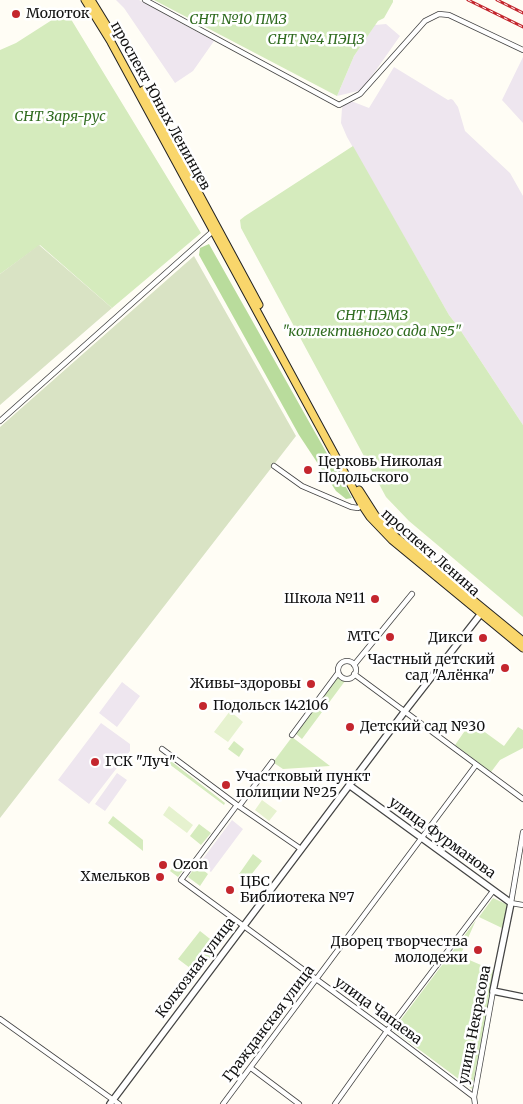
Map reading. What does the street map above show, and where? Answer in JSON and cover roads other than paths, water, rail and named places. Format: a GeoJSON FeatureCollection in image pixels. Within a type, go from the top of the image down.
{"type":"FeatureCollection","features":[{"type":"Feature","properties":{"kind":"main road","name":"проспект Юных Ленинцев"},"geometry":{"type":"LineString","coordinates":[[85,0],[111,42],[213,227]]}},
{"type":"Feature","properties":{"kind":"main road","name":"проспект Юных Ленинцев"},"geometry":{"type":"LineString","coordinates":[[91,0],[110,30],[213,227]]}},
{"type":"Feature","properties":{"kind":"main road","name":"проспект Ленина"},"geometry":{"type":"LineString","coordinates":[[213,227],[370,517],[392,540],[482,612],[523,641]]}},
{"type":"Feature","properties":{"kind":"main road","name":"проспект Ленина"},"geometry":{"type":"LineString","coordinates":[[213,227],[374,515],[523,648]]}},
{"type":"Feature","properties":{"kind":"street"},"geometry":{"type":"LineString","coordinates":[[145,0],[339,105],[360,94],[425,21],[439,14],[449,15],[523,50]]}},
{"type":"Feature","properties":{"kind":"street"},"geometry":{"type":"LineString","coordinates":[[0,421],[213,227]]}},
{"type":"Feature","properties":{"kind":"street"},"geometry":{"type":"LineString","coordinates":[[274,466],[302,486],[351,507],[358,508],[362,505]]}},
{"type":"Feature","properties":{"kind":"street"},"geometry":{"type":"LineString","coordinates":[[354,674],[354,665],[412,594]]}},
{"type":"Feature","properties":{"kind":"street","name":"Колхозная улица"},"geometry":{"type":"LineString","coordinates":[[112,1102],[349,785],[482,612]]}},
{"type":"Feature","properties":{"kind":"street"},"geometry":{"type":"LineString","coordinates":[[292,735],[338,672],[340,664],[344,661],[354,665]]}},
{"type":"Feature","properties":{"kind":"street"},"geometry":{"type":"LineString","coordinates":[[338,672],[342,677],[347,678],[354,674]]}},
{"type":"Feature","properties":{"kind":"street"},"geometry":{"type":"LineString","coordinates":[[354,674],[523,799]]}},
{"type":"Feature","properties":{"kind":"street"},"geometry":{"type":"LineString","coordinates":[[162,749],[301,849]]}},
{"type":"Feature","properties":{"kind":"street"},"geometry":{"type":"LineString","coordinates":[[238,805],[272,762]]}},
{"type":"Feature","properties":{"kind":"street","name":"Гражданская улица"},"geometry":{"type":"LineString","coordinates":[[223,1104],[476,764]]}},
{"type":"Feature","properties":{"kind":"street","name":"улица Фурманова"},"geometry":{"type":"LineString","coordinates":[[349,785],[493,891],[511,903],[523,905]]}},
{"type":"Feature","properties":{"kind":"street","name":"улица Чапаева"},"geometry":{"type":"LineString","coordinates":[[238,805],[181,880],[474,1097]]}},
{"type":"Feature","properties":{"kind":"street","name":"улица Некрасова"},"geometry":{"type":"LineString","coordinates":[[475,1104],[474,1097],[523,832]]}},
{"type":"Feature","properties":{"kind":"street"},"geometry":{"type":"LineString","coordinates":[[335,1104],[387,1031],[493,891]]}},
{"type":"Feature","properties":{"kind":"street"},"geometry":{"type":"LineString","coordinates":[[493,992],[523,997]]}},
{"type":"Feature","properties":{"kind":"street"},"geometry":{"type":"LineString","coordinates":[[0,1019],[112,1102],[119,1104]]}},
{"type":"Feature","properties":{"kind":"street"},"geometry":{"type":"LineString","coordinates":[[250,1068],[299,1104]]}},
{"type":"Feature","properties":{"kind":"railway"},"geometry":{"type":"LineString","coordinates":[[468,0],[523,27]]}},
{"type":"Feature","properties":{"kind":"railway"},"geometry":{"type":"LineString","coordinates":[[497,0],[523,13]]}},
{"type":"Feature","properties":{"kind":"place","name":"Молоток"},"geometry":{"type":"Point","coordinates":[16,14]}},
{"type":"Feature","properties":{"kind":"place","name":"Церковь Николая Подольского"},"geometry":{"type":"Point","coordinates":[308,470]}},
{"type":"Feature","properties":{"kind":"place","name":"Школа №11"},"geometry":{"type":"Point","coordinates":[375,599]}},
{"type":"Feature","properties":{"kind":"place","name":"МТС"},"geometry":{"type":"Point","coordinates":[390,637]}},
{"type":"Feature","properties":{"kind":"place","name":"Дикси"},"geometry":{"type":"Point","coordinates":[483,638]}},
{"type":"Feature","properties":{"kind":"place","name":"Частный детский сад \"Алёнка\""},"geometry":{"type":"Point","coordinates":[505,668]}},
{"type":"Feature","properties":{"kind":"place","name":"Живы-здоровы"},"geometry":{"type":"Point","coordinates":[311,684]}},
{"type":"Feature","properties":{"kind":"place","name":"Подольск 142106"},"geometry":{"type":"Point","coordinates":[203,706]}},
{"type":"Feature","properties":{"kind":"place","name":"Детский сад №30"},"geometry":{"type":"Point","coordinates":[350,727]}},
{"type":"Feature","properties":{"kind":"place","name":"ГСК \"Луч\""},"geometry":{"type":"Point","coordinates":[95,762]}},
{"type":"Feature","properties":{"kind":"place","name":"Участковый пункт полиции №25"},"geometry":{"type":"Point","coordinates":[226,785]}},
{"type":"Feature","properties":{"kind":"place","name":"Ozon"},"geometry":{"type":"Point","coordinates":[163,865]}},
{"type":"Feature","properties":{"kind":"place","name":"Хмельков"},"geometry":{"type":"Point","coordinates":[160,877]}},
{"type":"Feature","properties":{"kind":"place","name":"ЦБС Библиотека №7"},"geometry":{"type":"Point","coordinates":[230,890]}},
{"type":"Feature","properties":{"kind":"place","name":"Дворец творчества молодежи"},"geometry":{"type":"Point","coordinates":[478,950]}},
{"type":"Feature","properties":{"kind":"park label","name":"СНТ №10 ПМЗ"},"geometry":{"type":"Point","coordinates":[238,20]}},
{"type":"Feature","properties":{"kind":"park label","name":"СНТ №4 ПЭЦЗ"},"geometry":{"type":"Point","coordinates":[316,40]}},
{"type":"Feature","properties":{"kind":"park label","name":"СНТ Заря-рус"},"geometry":{"type":"Point","coordinates":[60,117]}},
{"type":"Feature","properties":{"kind":"park label","name":"СНТ ПЭМЗ \"коллективного сада №5\""},"geometry":{"type":"Point","coordinates":[372,324]}}]}
